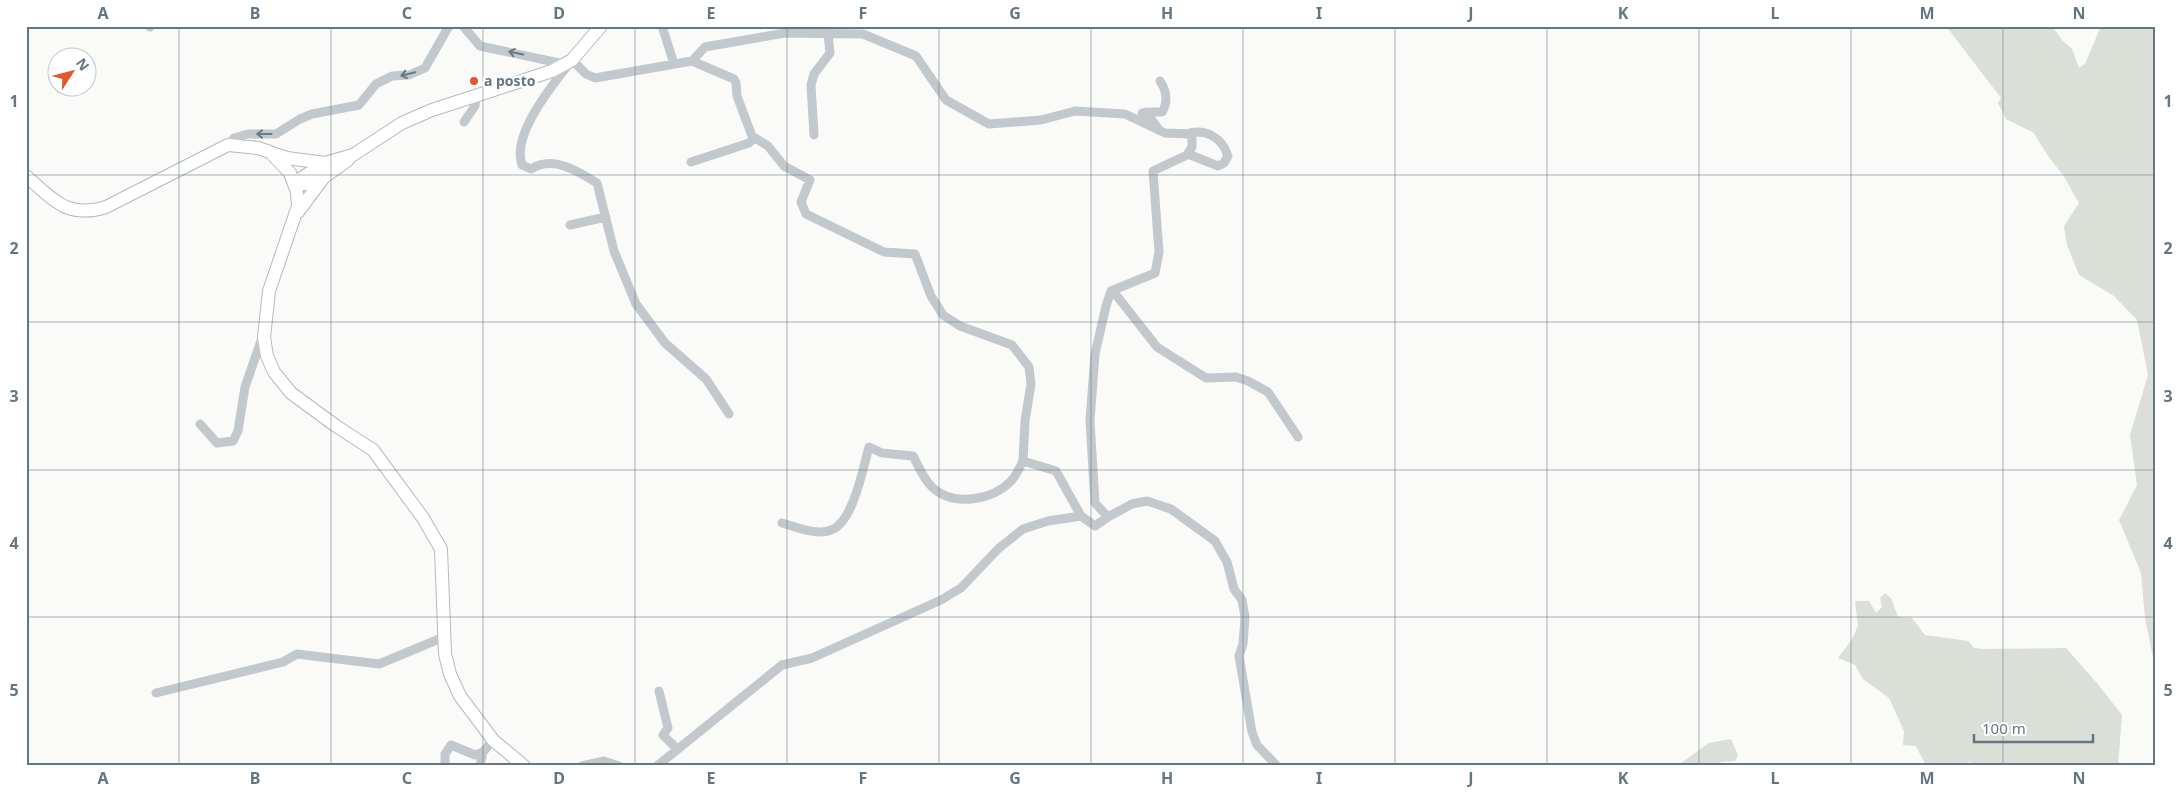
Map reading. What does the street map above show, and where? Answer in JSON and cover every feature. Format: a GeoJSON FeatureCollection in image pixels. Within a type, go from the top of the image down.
{"type":"FeatureCollection","features":[{"type":"Feature","properties":{"kind":"main road"},"geometry":{"type":"LineString","coordinates":[[294,183],[310,183],[324,177],[353,155],[402,123],[432,110],[476,95],[534,78],[568,62],[601,26]]}},
{"type":"Feature","properties":{"kind":"main road"},"geometry":{"type":"LineString","coordinates":[[26,176],[60,206],[75,211],[91,212],[106,207],[228,145],[258,148],[287,158],[325,163]]}},
{"type":"Feature","properties":{"kind":"main road"},"geometry":{"type":"LineString","coordinates":[[270,152],[284,165],[294,183],[298,199],[296,214],[269,291],[265,330],[267,356],[274,372],[291,393],[373,450],[423,518],[442,549],[445,654],[450,674],[460,696],[493,740],[524,766]]}},
{"type":"Feature","properties":{"kind":"main road"},"geometry":{"type":"LineString","coordinates":[[294,183],[325,163],[353,155]]}},
{"type":"Feature","properties":{"kind":"main road"},"geometry":{"type":"LineString","coordinates":[[296,214],[324,177]]}},
{"type":"Feature","properties":{"kind":"street"},"geometry":{"type":"LineString","coordinates":[[228,145],[234,138],[248,134],[276,134],[300,118],[312,114],[359,105],[376,84],[392,76],[409,75],[425,68],[449,26]]}},
{"type":"Feature","properties":{"kind":"street"},"geometry":{"type":"LineString","coordinates":[[463,26],[480,46],[568,62],[595,78],[692,61],[735,80],[737,96],[752,136],[768,146],[784,166],[810,180],[801,202],[806,214],[884,252],[914,254],[931,296],[943,315],[960,326],[1008,342],[1015,348],[1029,367],[1031,384],[1025,421],[1023,461],[1013,480],[997,491],[976,498],[954,499],[944,496],[925,480],[913,456],[882,453],[869,447],[850,509],[837,528],[830,531],[807,530],[782,523]]}},
{"type":"Feature","properties":{"kind":"street"},"geometry":{"type":"LineString","coordinates":[[662,26],[674,64]]}},
{"type":"Feature","properties":{"kind":"street"},"geometry":{"type":"LineString","coordinates":[[762,26],[763,37]]}},
{"type":"Feature","properties":{"kind":"street"},"geometry":{"type":"LineString","coordinates":[[692,61],[705,47],[785,33],[828,34],[839,30],[862,34],[916,56],[946,100],[989,124],[1041,120],[1075,111],[1125,114],[1165,133],[1192,134],[1192,147],[1188,154],[1153,171],[1159,252],[1155,274],[1113,291],[1106,306],[1096,354],[1090,421],[1095,503],[1108,517]]}},
{"type":"Feature","properties":{"kind":"street"},"geometry":{"type":"LineString","coordinates":[[814,134],[812,85],[814,74],[830,53],[828,34]]}},
{"type":"Feature","properties":{"kind":"street"},"geometry":{"type":"LineString","coordinates":[[568,62],[526,130],[520,157],[522,165],[531,169],[541,163],[571,167],[597,183],[614,251],[636,304],[665,343],[706,379],[729,414]]}},
{"type":"Feature","properties":{"kind":"street"},"geometry":{"type":"LineString","coordinates":[[1159,130],[1151,119],[1142,113],[1162,112],[1166,107],[1166,96],[1160,81]]}},
{"type":"Feature","properties":{"kind":"street"},"geometry":{"type":"LineString","coordinates":[[464,122],[475,106],[476,95]]}},
{"type":"Feature","properties":{"kind":"street"},"geometry":{"type":"LineString","coordinates":[[1186,134],[1204,131],[1221,142],[1228,156],[1224,163],[1218,166],[1188,154]]}},
{"type":"Feature","properties":{"kind":"street"},"geometry":{"type":"LineString","coordinates":[[692,162],[749,143],[754,138]]}},
{"type":"Feature","properties":{"kind":"street"},"geometry":{"type":"LineString","coordinates":[[570,225],[606,217]]}},
{"type":"Feature","properties":{"kind":"street"},"geometry":{"type":"LineString","coordinates":[[1113,291],[1157,347],[1206,378],[1236,377],[1248,380],[1268,392],[1298,437]]}},
{"type":"Feature","properties":{"kind":"street"},"geometry":{"type":"LineString","coordinates":[[200,424],[217,443],[233,441],[238,431],[246,386],[265,330]]}},
{"type":"Feature","properties":{"kind":"street"},"geometry":{"type":"LineString","coordinates":[[1023,461],[1056,471],[1081,516],[1094,526],[1132,504],[1147,501],[1171,509],[1215,541],[1227,562],[1234,589],[1242,600],[1245,617],[1243,644],[1239,656],[1252,732],[1257,745],[1277,766]]}},
{"type":"Feature","properties":{"kind":"street"},"geometry":{"type":"LineString","coordinates":[[657,766],[782,665],[812,658],[941,600],[961,588],[998,548],[1023,530],[1048,521],[1081,516]]}},
{"type":"Feature","properties":{"kind":"street"},"geometry":{"type":"LineString","coordinates":[[156,693],[283,662],[297,654],[379,664],[444,637]]}},
{"type":"Feature","properties":{"kind":"street"},"geometry":{"type":"LineString","coordinates":[[659,691],[668,728],[663,736],[677,749]]}},
{"type":"Feature","properties":{"kind":"street"},"geometry":{"type":"LineString","coordinates":[[445,766],[445,754],[448,746],[451,745],[474,755],[482,752],[493,740]]}},
{"type":"Feature","properties":{"kind":"street"},"geometry":{"type":"LineString","coordinates":[[480,766],[482,752]]}},
{"type":"Feature","properties":{"kind":"street"},"geometry":{"type":"LineString","coordinates":[[582,766],[604,761],[619,766]]}},
{"type":"Feature","properties":{"kind":"shaded area"},"geometry":{"type":"Polygon","coordinates":[[[1946,26],[2052,26],[2062,40],[2072,49],[2079,68],[2085,64],[2101,26],[2156,26],[2156,672],[2145,618],[2141,573],[2119,520],[2137,485],[2130,435],[2148,375],[2137,320],[2114,296],[2079,275],[2067,245],[2064,226],[2079,203],[2063,175],[2048,156],[2034,133],[2006,119],[1998,103],[2001,98],[1946,26]]]}},
{"type":"Feature","properties":{"kind":"shaded area"},"geometry":{"type":"Polygon","coordinates":[[[1885,593],[1891,598],[1898,617],[1912,618],[1925,635],[1968,641],[1974,648],[1983,649],[2066,648],[2122,715],[2118,766],[1994,766],[1990,762],[1985,766],[1968,762],[1960,766],[1926,766],[1916,746],[1903,745],[1904,731],[1889,698],[1863,679],[1855,665],[1838,658],[1851,641],[1858,626],[1855,601],[1869,601],[1876,613],[1882,607],[1880,598],[1885,593]]]}},
{"type":"Feature","properties":{"kind":"shaded area"},"geometry":{"type":"Polygon","coordinates":[[[1731,739],[1738,755],[1735,761],[1720,762],[1722,766],[1677,766],[1709,743],[1731,739]]]}},
{"type":"Feature","properties":{"kind":"place","name":"a posto"},"geometry":{"type":"Point","coordinates":[474,81]}}]}
